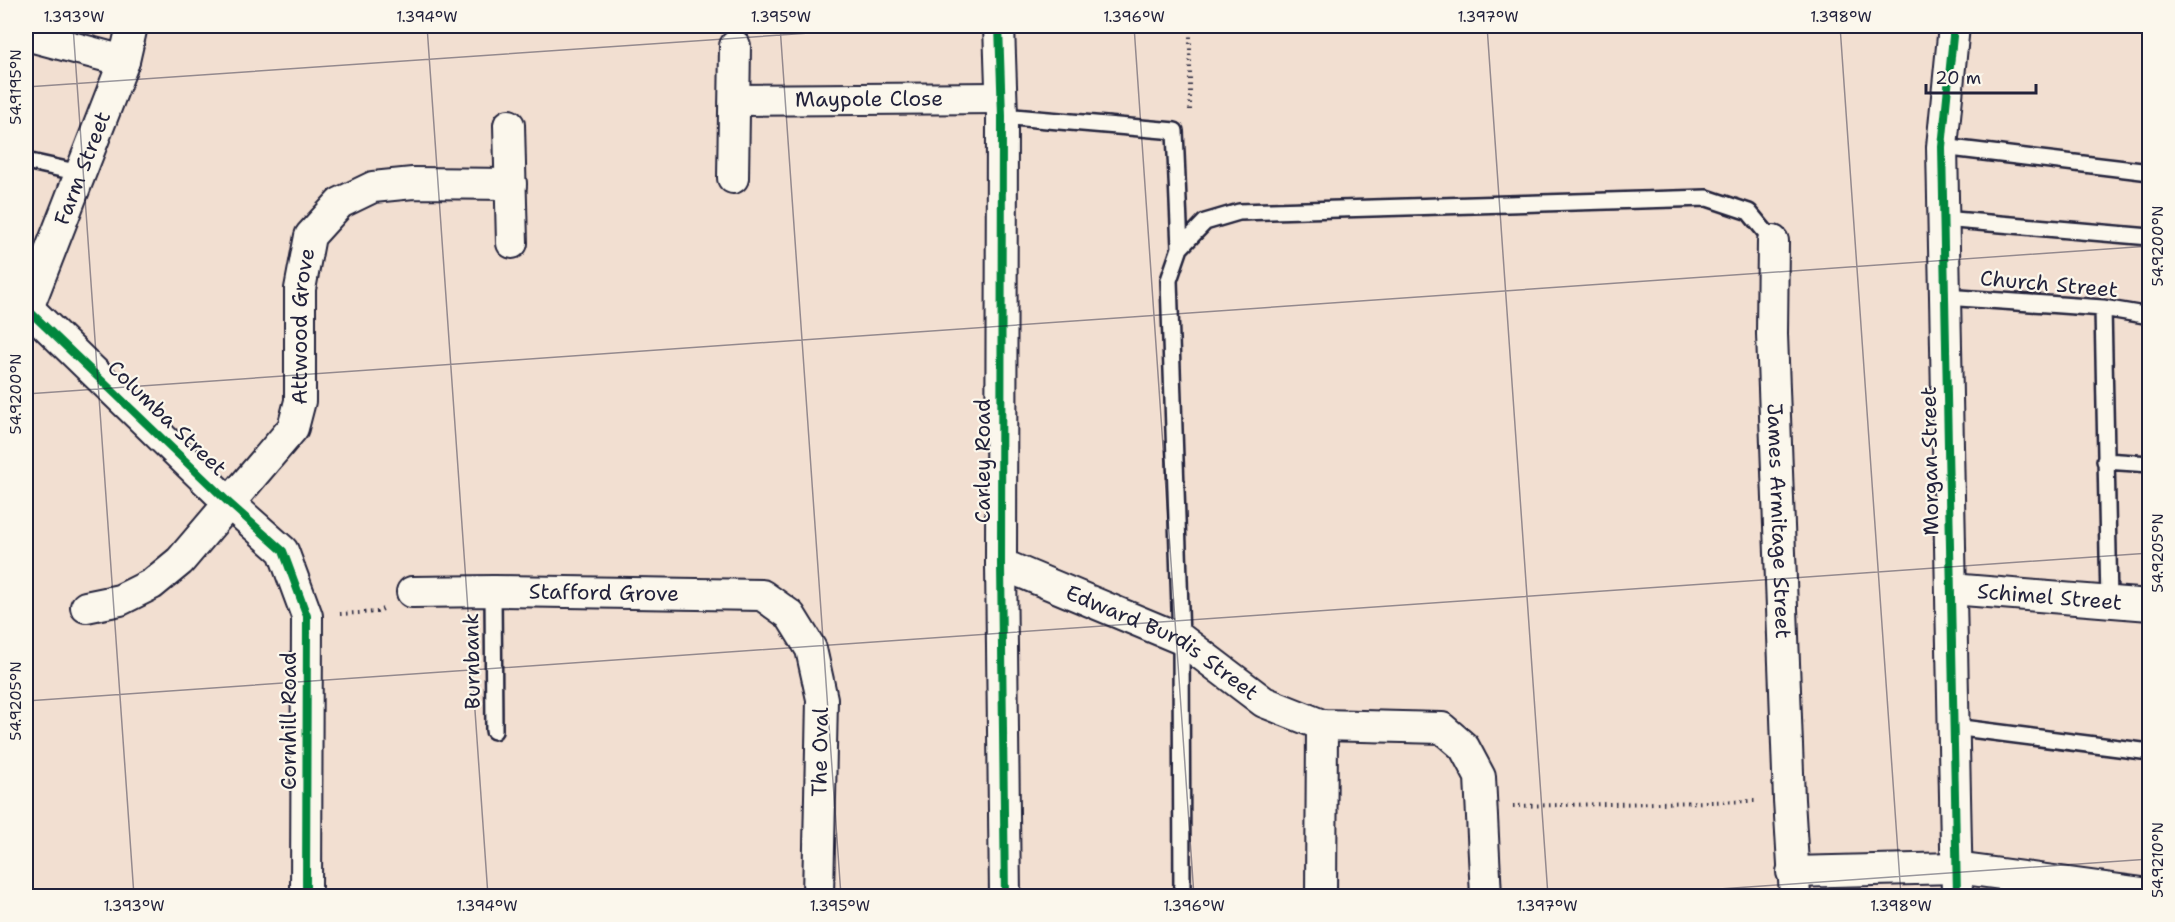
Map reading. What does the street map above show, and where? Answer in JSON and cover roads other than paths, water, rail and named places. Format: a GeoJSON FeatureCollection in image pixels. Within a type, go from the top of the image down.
{"type":"FeatureCollection","features":[{"type":"Feature","properties":{"kind":"street","name":"Farm Street"},"geometry":{"type":"LineString","coordinates":[[27,308],[124,61],[132,26]]}},
{"type":"Feature","properties":{"kind":"street","name":"Carley Road"},"geometry":{"type":"LineString","coordinates":[[999,26],[1001,107],[1000,564],[1005,897]]}},
{"type":"Feature","properties":{"kind":"street","name":"Morgan Street"},"geometry":{"type":"LineString","coordinates":[[1954,26],[1942,147],[1956,882]]}},
{"type":"Feature","properties":{"kind":"street"},"geometry":{"type":"LineString","coordinates":[[26,35],[124,61]]}},
{"type":"Feature","properties":{"kind":"street"},"geometry":{"type":"LineString","coordinates":[[733,178],[735,46]]}},
{"type":"Feature","properties":{"kind":"street","name":"Maypole Close"},"geometry":{"type":"LineString","coordinates":[[735,100],[1001,107]]}},
{"type":"Feature","properties":{"kind":"street"},"geometry":{"type":"LineString","coordinates":[[509,125],[512,243]]}},
{"type":"Feature","properties":{"kind":"street","name":"Attwood Grove"},"geometry":{"type":"LineString","coordinates":[[86,607],[120,600],[152,584],[180,561],[293,428],[300,401],[300,289],[310,236],[340,203],[373,187],[413,183],[511,184]]}},
{"type":"Feature","properties":{"kind":"street","name":"James Armitage Street"},"geometry":{"type":"LineString","coordinates":[[1773,241],[1772,333],[1793,884]]}},
{"type":"Feature","properties":{"kind":"street","name":"Columba Street"},"geometry":{"type":"LineString","coordinates":[[27,308],[228,502],[284,550]]}},
{"type":"Feature","properties":{"kind":"street","name":"Cornhill Road"},"geometry":{"type":"LineString","coordinates":[[284,550],[307,616],[306,897]]}},
{"type":"Feature","properties":{"kind":"street","name":"Edward Burdis Street"},"geometry":{"type":"LineString","coordinates":[[1000,564],[1181,639],[1264,702],[1322,725],[1442,728],[1464,747],[1480,777],[1486,897]]}},
{"type":"Feature","properties":{"kind":"street","name":"Schimel Street"},"geometry":{"type":"LineString","coordinates":[[1951,589],[2150,605]]}},
{"type":"Feature","properties":{"kind":"street","name":"Stafford Grove"},"geometry":{"type":"LineString","coordinates":[[412,592],[762,595],[790,615]]}},
{"type":"Feature","properties":{"kind":"street","name":"The Oval"},"geometry":{"type":"LineString","coordinates":[[790,615],[811,649],[822,699],[818,897]]}},
{"type":"Feature","properties":{"kind":"street"},"geometry":{"type":"LineString","coordinates":[[1321,897],[1322,725]]}},
{"type":"Feature","properties":{"kind":"street"},"geometry":{"type":"LineString","coordinates":[[1793,884],[1956,882],[2150,894]]}},
{"type":"Feature","properties":{"kind":"lane"},"geometry":{"type":"LineString","coordinates":[[1001,107],[1175,131],[1180,248],[1169,280],[1181,639],[1182,897]]}},
{"type":"Feature","properties":{"kind":"lane"},"geometry":{"type":"LineString","coordinates":[[1942,147],[2150,172]]}},
{"type":"Feature","properties":{"kind":"lane"},"geometry":{"type":"LineString","coordinates":[[26,161],[80,173]]}},
{"type":"Feature","properties":{"kind":"lane"},"geometry":{"type":"LineString","coordinates":[[1180,248],[1204,222],[1239,212],[1707,198],[1749,212],[1773,241]]}},
{"type":"Feature","properties":{"kind":"lane"},"geometry":{"type":"LineString","coordinates":[[1943,219],[2150,237]]}},
{"type":"Feature","properties":{"kind":"lane","name":"Church Street"},"geometry":{"type":"LineString","coordinates":[[1945,297],[2103,308],[2150,316]]}},
{"type":"Feature","properties":{"kind":"lane"},"geometry":{"type":"LineString","coordinates":[[2103,308],[2109,602]]}},
{"type":"Feature","properties":{"kind":"lane"},"geometry":{"type":"LineString","coordinates":[[2105,461],[2150,464]]}},
{"type":"Feature","properties":{"kind":"lane","name":"Burnbank"},"geometry":{"type":"LineString","coordinates":[[493,591],[494,731]]}},
{"type":"Feature","properties":{"kind":"lane"},"geometry":{"type":"LineString","coordinates":[[1954,727],[2150,752]]}}]}
